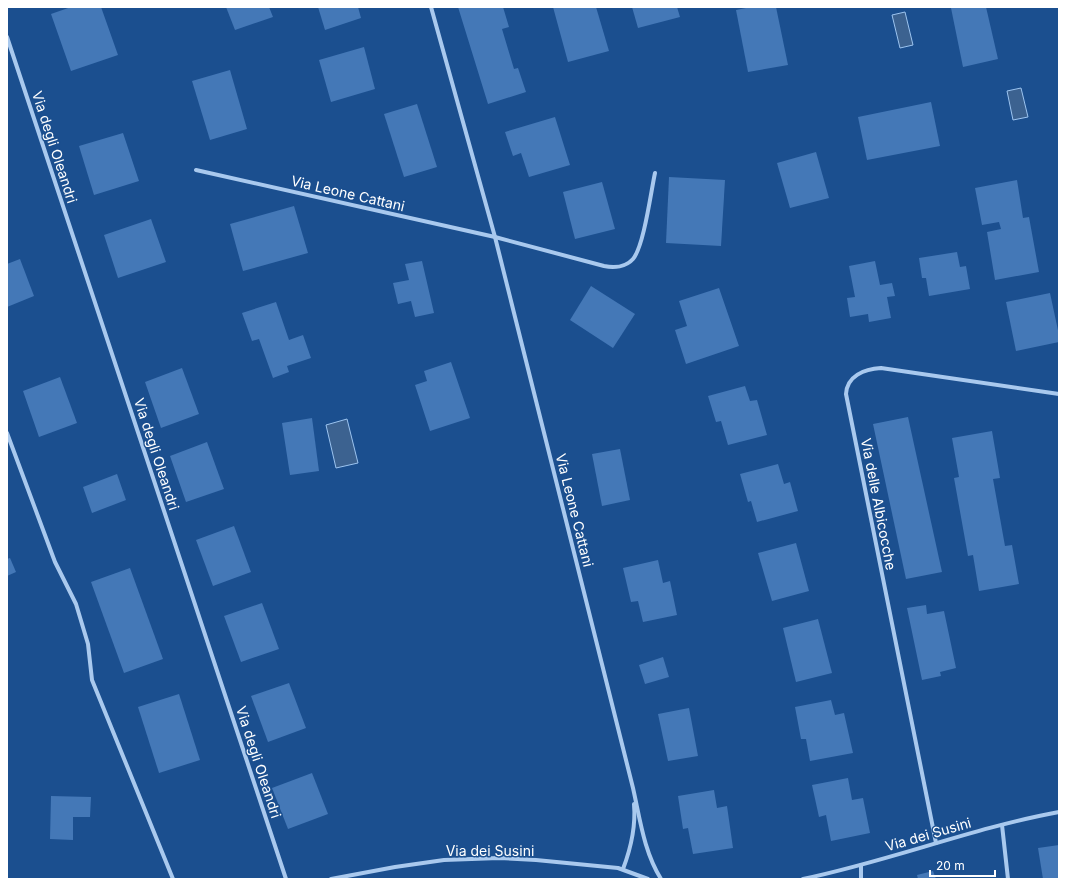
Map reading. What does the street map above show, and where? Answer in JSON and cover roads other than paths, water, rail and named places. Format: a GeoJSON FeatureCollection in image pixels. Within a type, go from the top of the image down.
{"type":"FeatureCollection","features":[{"type":"Feature","properties":{"kind":"street","name":"Via Leone Cattani"},"geometry":{"type":"LineString","coordinates":[[431,7],[495,237],[648,852],[661,879]]}},
{"type":"Feature","properties":{"kind":"street","name":"Via degli Oleandri"},"geometry":{"type":"LineString","coordinates":[[7,37],[286,879]]}},
{"type":"Feature","properties":{"kind":"street","name":"Via Leone Cattani"},"geometry":{"type":"LineString","coordinates":[[196,170],[495,237],[608,267],[628,264],[633,259],[641,241],[655,173]]}},
{"type":"Feature","properties":{"kind":"street","name":"Via delle Albicocche"},"geometry":{"type":"LineString","coordinates":[[936,843],[847,402],[846,387],[855,376],[863,371],[880,368],[1059,394]]}},
{"type":"Feature","properties":{"kind":"street"},"geometry":{"type":"LineString","coordinates":[[7,432],[55,562],[76,604],[88,644],[92,680],[173,879]]}},
{"type":"Feature","properties":{"kind":"street","name":"Via Leone Cattani"},"geometry":{"type":"LineString","coordinates":[[623,869],[630,849],[634,829],[635,809],[633,788]]}},
{"type":"Feature","properties":{"kind":"street","name":"Via dei Susini"},"geometry":{"type":"LineString","coordinates":[[803,879],[861,865],[1002,825],[1059,812]]}},
{"type":"Feature","properties":{"kind":"street"},"geometry":{"type":"LineString","coordinates":[[1002,825],[1008,879]]}},
{"type":"Feature","properties":{"kind":"street","name":"Via dei Susini"},"geometry":{"type":"LineString","coordinates":[[331,879],[424,863],[481,858],[536,860],[623,869],[648,879]]}},
{"type":"Feature","properties":{"kind":"street"},"geometry":{"type":"LineString","coordinates":[[861,865],[861,879]]}},
{"type":"Feature","properties":{"kind":"water"},"geometry":{"type":"Polygon","coordinates":[[[905,12],[913,45],[900,48],[892,15],[905,12]]]}},
{"type":"Feature","properties":{"kind":"water"},"geometry":{"type":"Polygon","coordinates":[[[1021,88],[1028,117],[1013,120],[1007,91],[1021,88]]]}},
{"type":"Feature","properties":{"kind":"water"},"geometry":{"type":"Polygon","coordinates":[[[347,419],[358,463],[336,468],[326,425],[347,419]]]}}]}
